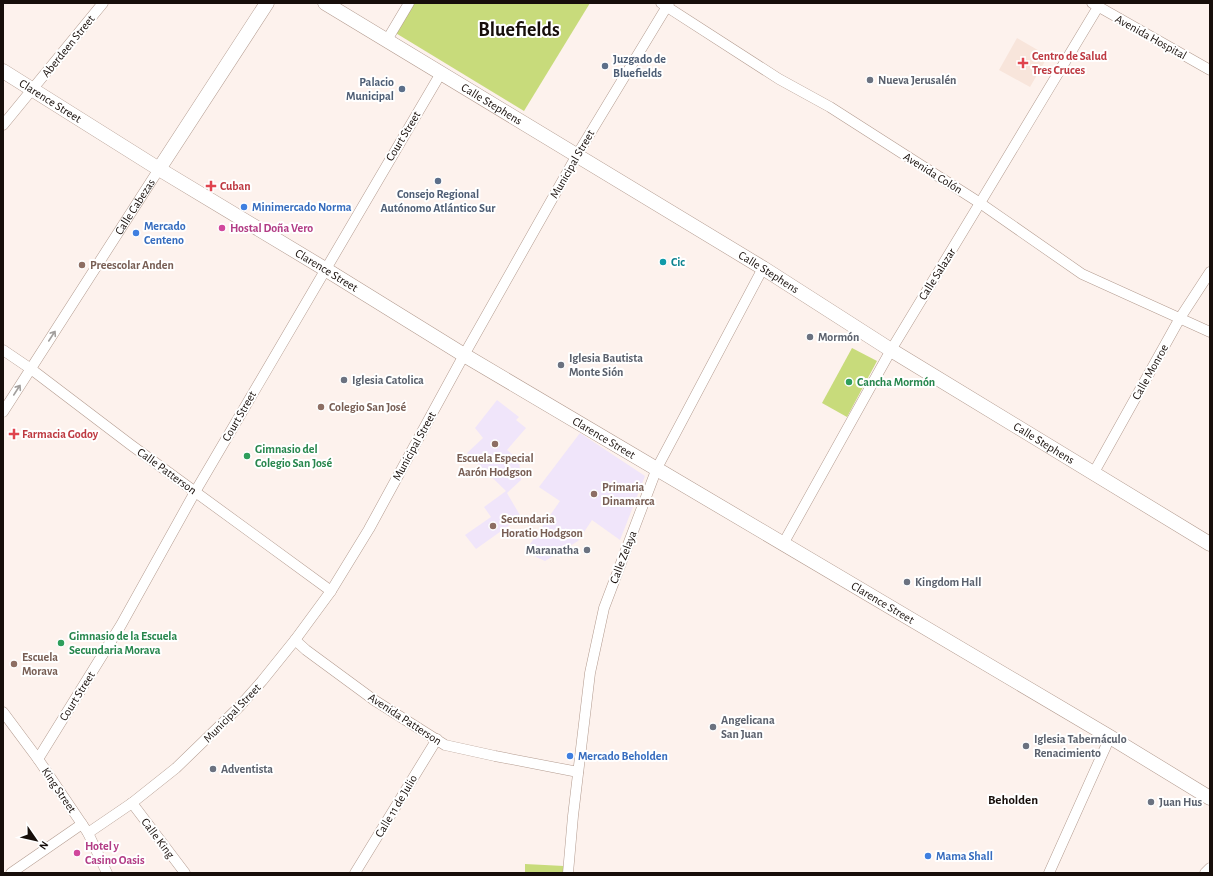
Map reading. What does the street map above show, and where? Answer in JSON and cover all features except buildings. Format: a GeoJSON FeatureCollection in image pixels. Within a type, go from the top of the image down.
{"type":"FeatureCollection","features":[{"type":"Feature","properties":{"kind":"street","name":"Aberdeen Street"},"geometry":{"type":"LineString","coordinates":[[3,125],[103,3]]}},
{"type":"Feature","properties":{"kind":"street","name":"Calle Cabezas"},"geometry":{"type":"LineString","coordinates":[[3,412],[267,3]]}},
{"type":"Feature","properties":{"kind":"street","name":"Calle Stephens"},"geometry":{"type":"LineString","coordinates":[[325,3],[763,268],[891,350],[1210,544]]}},
{"type":"Feature","properties":{"kind":"street"},"geometry":{"type":"LineString","coordinates":[[387,40],[409,3]]}},
{"type":"Feature","properties":{"kind":"street","name":"Municipal Street"},"geometry":{"type":"LineString","coordinates":[[88,833],[132,802],[176,768],[240,707],[295,640],[331,591],[369,529],[464,355],[577,155],[666,4]]}},
{"type":"Feature","properties":{"kind":"street","name":"Avenida Colón"},"geometry":{"type":"LineString","coordinates":[[666,4],[780,79],[830,107],[980,203],[1082,274],[1210,332]]}},
{"type":"Feature","properties":{"kind":"street","name":"Calle Salazar"},"geometry":{"type":"LineString","coordinates":[[783,544],[891,350],[980,203],[1095,5]]}},
{"type":"Feature","properties":{"kind":"street","name":"Avenida Hospital"},"geometry":{"type":"LineString","coordinates":[[1095,5],[1210,70]]}},
{"type":"Feature","properties":{"kind":"street","name":"Clarence Street"},"geometry":{"type":"LineString","coordinates":[[3,71],[159,169],[464,355],[1110,736],[1210,798]]}},
{"type":"Feature","properties":{"kind":"street","name":"Court Street"},"geometry":{"type":"LineString","coordinates":[[38,759],[121,625],[195,492],[441,73]]}},
{"type":"Feature","properties":{"kind":"street","name":"Calle Zelaya"},"geometry":{"type":"LineString","coordinates":[[568,873],[573,816],[590,673],[604,608],[657,468],[763,268]]}},
{"type":"Feature","properties":{"kind":"street","name":"Calle Monroe"},"geometry":{"type":"LineString","coordinates":[[1093,474],[1180,318],[1210,272]]}},
{"type":"Feature","properties":{"kind":"street","name":"Calle Patterson"},"geometry":{"type":"LineString","coordinates":[[3,350],[31,369],[195,492],[331,591]]}},
{"type":"Feature","properties":{"kind":"street","name":"Avenida Patterson"},"geometry":{"type":"LineString","coordinates":[[295,640],[306,650],[374,700],[445,745],[578,772]]}},
{"type":"Feature","properties":{"kind":"street","name":"King Street"},"geometry":{"type":"LineString","coordinates":[[3,712],[38,759],[88,833],[107,873]]}},
{"type":"Feature","properties":{"kind":"street"},"geometry":{"type":"LineString","coordinates":[[1049,873],[1110,736]]}},
{"type":"Feature","properties":{"kind":"street","name":"Calle 11 de Julio"},"geometry":{"type":"LineString","coordinates":[[355,873],[437,739]]}},
{"type":"Feature","properties":{"kind":"street","name":"Calle King"},"geometry":{"type":"LineString","coordinates":[[132,802],[185,873]]}},
{"type":"Feature","properties":{"kind":"street"},"geometry":{"type":"LineString","coordinates":[[11,873],[82,824]]}},
{"type":"Feature","properties":{"kind":"street"},"geometry":{"type":"LineString","coordinates":[[1206,873],[1210,868]]}},
{"type":"Feature","properties":{"kind":"shaded area","name":"Centro de Salud Tres Cruces"},"geometry":{"type":"Polygon","coordinates":[[[1017,38],[1048,56],[1030,87],[999,70],[1017,38]]]}},
{"type":"Feature","properties":{"kind":"shaded area","name":"Escuela Especial Aarón Hodgson"},"geometry":{"type":"Polygon","coordinates":[[[497,400],[519,417],[516,420],[526,428],[507,450],[519,460],[521,480],[507,493],[521,517],[476,549],[465,535],[491,517],[484,507],[506,491],[467,453],[483,438],[475,428],[497,400]]]}},
{"type":"Feature","properties":{"kind":"shaded area","name":"Primaria Dinamarca"},"geometry":{"type":"Polygon","coordinates":[[[580,433],[645,476],[620,540],[592,520],[578,541],[545,561],[526,550],[560,501],[539,487],[580,433]]]}},
{"type":"Feature","properties":{"kind":"green space"},"geometry":{"type":"Polygon","coordinates":[[[412,3],[590,3],[524,111],[394,32],[412,3]]]}},
{"type":"Feature","properties":{"kind":"green space","name":"Cancha Mormón"},"geometry":{"type":"Polygon","coordinates":[[[852,348],[877,361],[847,417],[822,403],[852,348]]]}},
{"type":"Feature","properties":{"kind":"green space"},"geometry":{"type":"Polygon","coordinates":[[[525,864],[564,866],[563,873],[525,873],[525,864]]]}},
{"type":"Feature","properties":{"kind":"place","name":"Centro de Salud Tres Cruces"},"geometry":{"type":"Point","coordinates":[1023,63]}},
{"type":"Feature","properties":{"kind":"place","name":"Juzgado de Bluefields"},"geometry":{"type":"Point","coordinates":[605,66]}},
{"type":"Feature","properties":{"kind":"place","name":"Nueva Jerusalén"},"geometry":{"type":"Point","coordinates":[870,80]}},
{"type":"Feature","properties":{"kind":"place","name":"Palacio Municipal"},"geometry":{"type":"Point","coordinates":[402,89]}},
{"type":"Feature","properties":{"kind":"place","name":"Consejo Regional Autónomo Atlántico Sur"},"geometry":{"type":"Point","coordinates":[438,181]}},
{"type":"Feature","properties":{"kind":"place","name":"Cuban"},"geometry":{"type":"Point","coordinates":[211,186]}},
{"type":"Feature","properties":{"kind":"place","name":"Minimercado Norma"},"geometry":{"type":"Point","coordinates":[244,207]}},
{"type":"Feature","properties":{"kind":"place","name":"Hostal Doña Vero"},"geometry":{"type":"Point","coordinates":[222,228]}},
{"type":"Feature","properties":{"kind":"place","name":"Mercado Centeno"},"geometry":{"type":"Point","coordinates":[136,233]}},
{"type":"Feature","properties":{"kind":"place","name":"Cic"},"geometry":{"type":"Point","coordinates":[663,262]}},
{"type":"Feature","properties":{"kind":"place","name":"Preescolar Anden"},"geometry":{"type":"Point","coordinates":[82,265]}},
{"type":"Feature","properties":{"kind":"place","name":"Mormón"},"geometry":{"type":"Point","coordinates":[810,337]}},
{"type":"Feature","properties":{"kind":"place","name":"Iglesia Bautista Monte Sión"},"geometry":{"type":"Point","coordinates":[561,365]}},
{"type":"Feature","properties":{"kind":"place","name":"Iglesia Catolica"},"geometry":{"type":"Point","coordinates":[344,380]}},
{"type":"Feature","properties":{"kind":"place","name":"Cancha Mormón"},"geometry":{"type":"Point","coordinates":[849,382]}},
{"type":"Feature","properties":{"kind":"place","name":"Colegio San José"},"geometry":{"type":"Point","coordinates":[321,407]}},
{"type":"Feature","properties":{"kind":"place","name":"Farmacia Godoy"},"geometry":{"type":"Point","coordinates":[14,434]}},
{"type":"Feature","properties":{"kind":"place","name":"Escuela Especial Aarón Hodgson"},"geometry":{"type":"Point","coordinates":[495,444]}},
{"type":"Feature","properties":{"kind":"place","name":"Gimnasio del Colegio San José"},"geometry":{"type":"Point","coordinates":[247,456]}},
{"type":"Feature","properties":{"kind":"place","name":"Primaria Dinamarca"},"geometry":{"type":"Point","coordinates":[594,494]}},
{"type":"Feature","properties":{"kind":"place","name":"Secundaria Horatio Hodgson"},"geometry":{"type":"Point","coordinates":[493,526]}},
{"type":"Feature","properties":{"kind":"place","name":"Maranatha"},"geometry":{"type":"Point","coordinates":[587,550]}},
{"type":"Feature","properties":{"kind":"place","name":"Kingdom Hall"},"geometry":{"type":"Point","coordinates":[907,582]}},
{"type":"Feature","properties":{"kind":"place","name":"Gimnasio de la Escuela Secundaria Morava"},"geometry":{"type":"Point","coordinates":[61,643]}},
{"type":"Feature","properties":{"kind":"place","name":"Escuela Morava"},"geometry":{"type":"Point","coordinates":[14,664]}},
{"type":"Feature","properties":{"kind":"place","name":"Angelicana San Juan"},"geometry":{"type":"Point","coordinates":[713,727]}},
{"type":"Feature","properties":{"kind":"place","name":"Iglesia Tabernáculo Renacimiento"},"geometry":{"type":"Point","coordinates":[1026,746]}},
{"type":"Feature","properties":{"kind":"place","name":"Mercado Beholden"},"geometry":{"type":"Point","coordinates":[570,756]}},
{"type":"Feature","properties":{"kind":"place","name":"Adventista"},"geometry":{"type":"Point","coordinates":[213,769]}},
{"type":"Feature","properties":{"kind":"place","name":"Juan Hus"},"geometry":{"type":"Point","coordinates":[1151,802]}},
{"type":"Feature","properties":{"kind":"place","name":"Hotel y Casino Oasis"},"geometry":{"type":"Point","coordinates":[77,853]}},
{"type":"Feature","properties":{"kind":"place","name":"Mama Shall"},"geometry":{"type":"Point","coordinates":[928,856]}},
{"type":"Feature","properties":{"kind":"district","name":"Bluefields"},"geometry":{"type":"Point","coordinates":[519,30]}},
{"type":"Feature","properties":{"kind":"district","name":"Beholden"},"geometry":{"type":"Point","coordinates":[1013,800]}}]}
